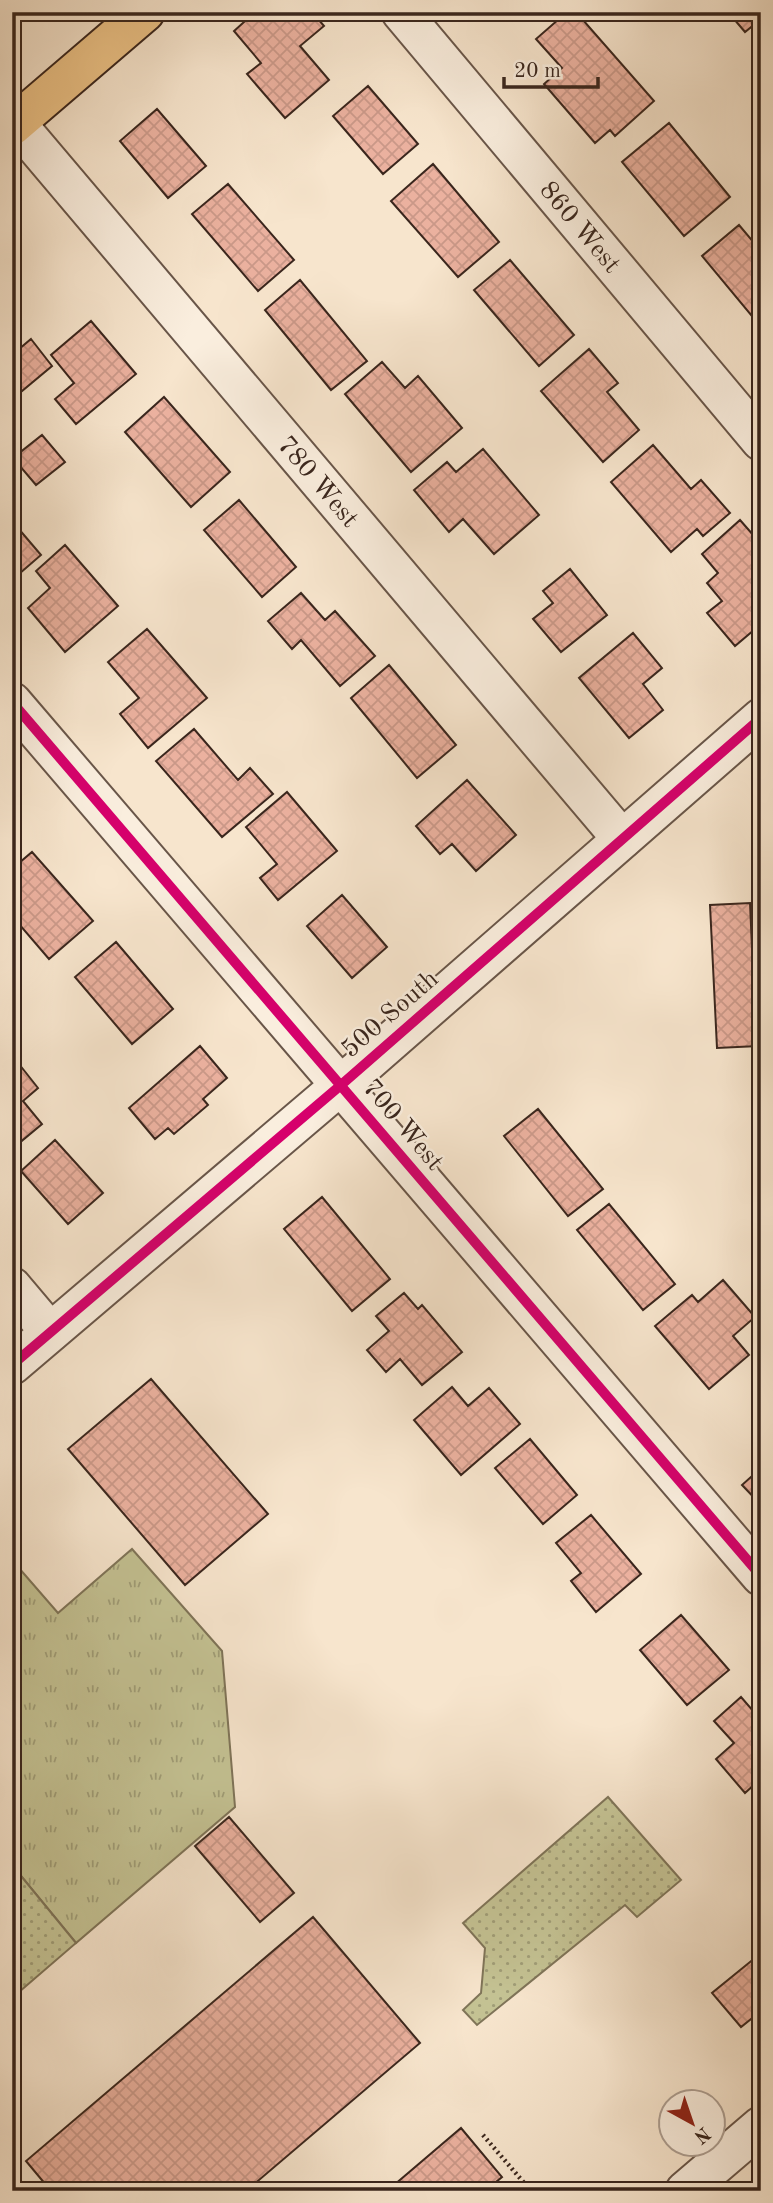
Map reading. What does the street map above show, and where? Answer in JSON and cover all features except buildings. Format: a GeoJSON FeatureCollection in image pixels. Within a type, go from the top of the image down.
{"type":"FeatureCollection","features":[{"type":"Feature","properties":{"kind":"main road"},"geometry":{"type":"LineString","coordinates":[[14,124],[145,12]]}},
{"type":"Feature","properties":{"kind":"street","name":"860 West"},"geometry":{"type":"LineString","coordinates":[[401,12],[761,441]]}},
{"type":"Feature","properties":{"kind":"street","name":"780 West"},"geometry":{"type":"LineString","coordinates":[[14,124],[622,839]]}},
{"type":"Feature","properties":{"kind":"street","name":"700 West"},"geometry":{"type":"LineString","coordinates":[[12,702],[761,1576]]}},
{"type":"Feature","properties":{"kind":"street","name":"500 South"},"geometry":{"type":"LineString","coordinates":[[12,1365],[341,1085],[761,718]]}},
{"type":"Feature","properties":{"kind":"street"},"geometry":{"type":"LineString","coordinates":[[12,1287],[50,1332]]}},
{"type":"Feature","properties":{"kind":"street"},"geometry":{"type":"LineString","coordinates":[[685,2191],[761,2126]]}},
{"type":"Feature","properties":{"kind":"path"},"geometry":{"type":"LineString","coordinates":[[483,2135],[531,2191]]}},
{"type":"Feature","properties":{"kind":"green space"},"geometry":{"type":"Polygon","coordinates":[[[132,1549],[222,1651],[235,1807],[76,1943],[12,1865],[12,1560],[58,1613],[132,1549]]]}},
{"type":"Feature","properties":{"kind":"green space"},"geometry":{"type":"Polygon","coordinates":[[[608,1797],[681,1880],[637,1917],[625,1905],[477,2025],[463,2010],[481,1993],[485,1948],[463,1923],[608,1797]]]}},
{"type":"Feature","properties":{"kind":"green space"},"geometry":{"type":"Polygon","coordinates":[[[12,1865],[76,1943],[12,1998],[12,1865]]]}},
{"type":"Feature","properties":{"kind":"cycle path"},"geometry":{"type":"LineString","coordinates":[[12,702],[761,1576]]}},
{"type":"Feature","properties":{"kind":"cycle path"},"geometry":{"type":"LineString","coordinates":[[12,1365],[341,1085],[761,718]]}}]}
